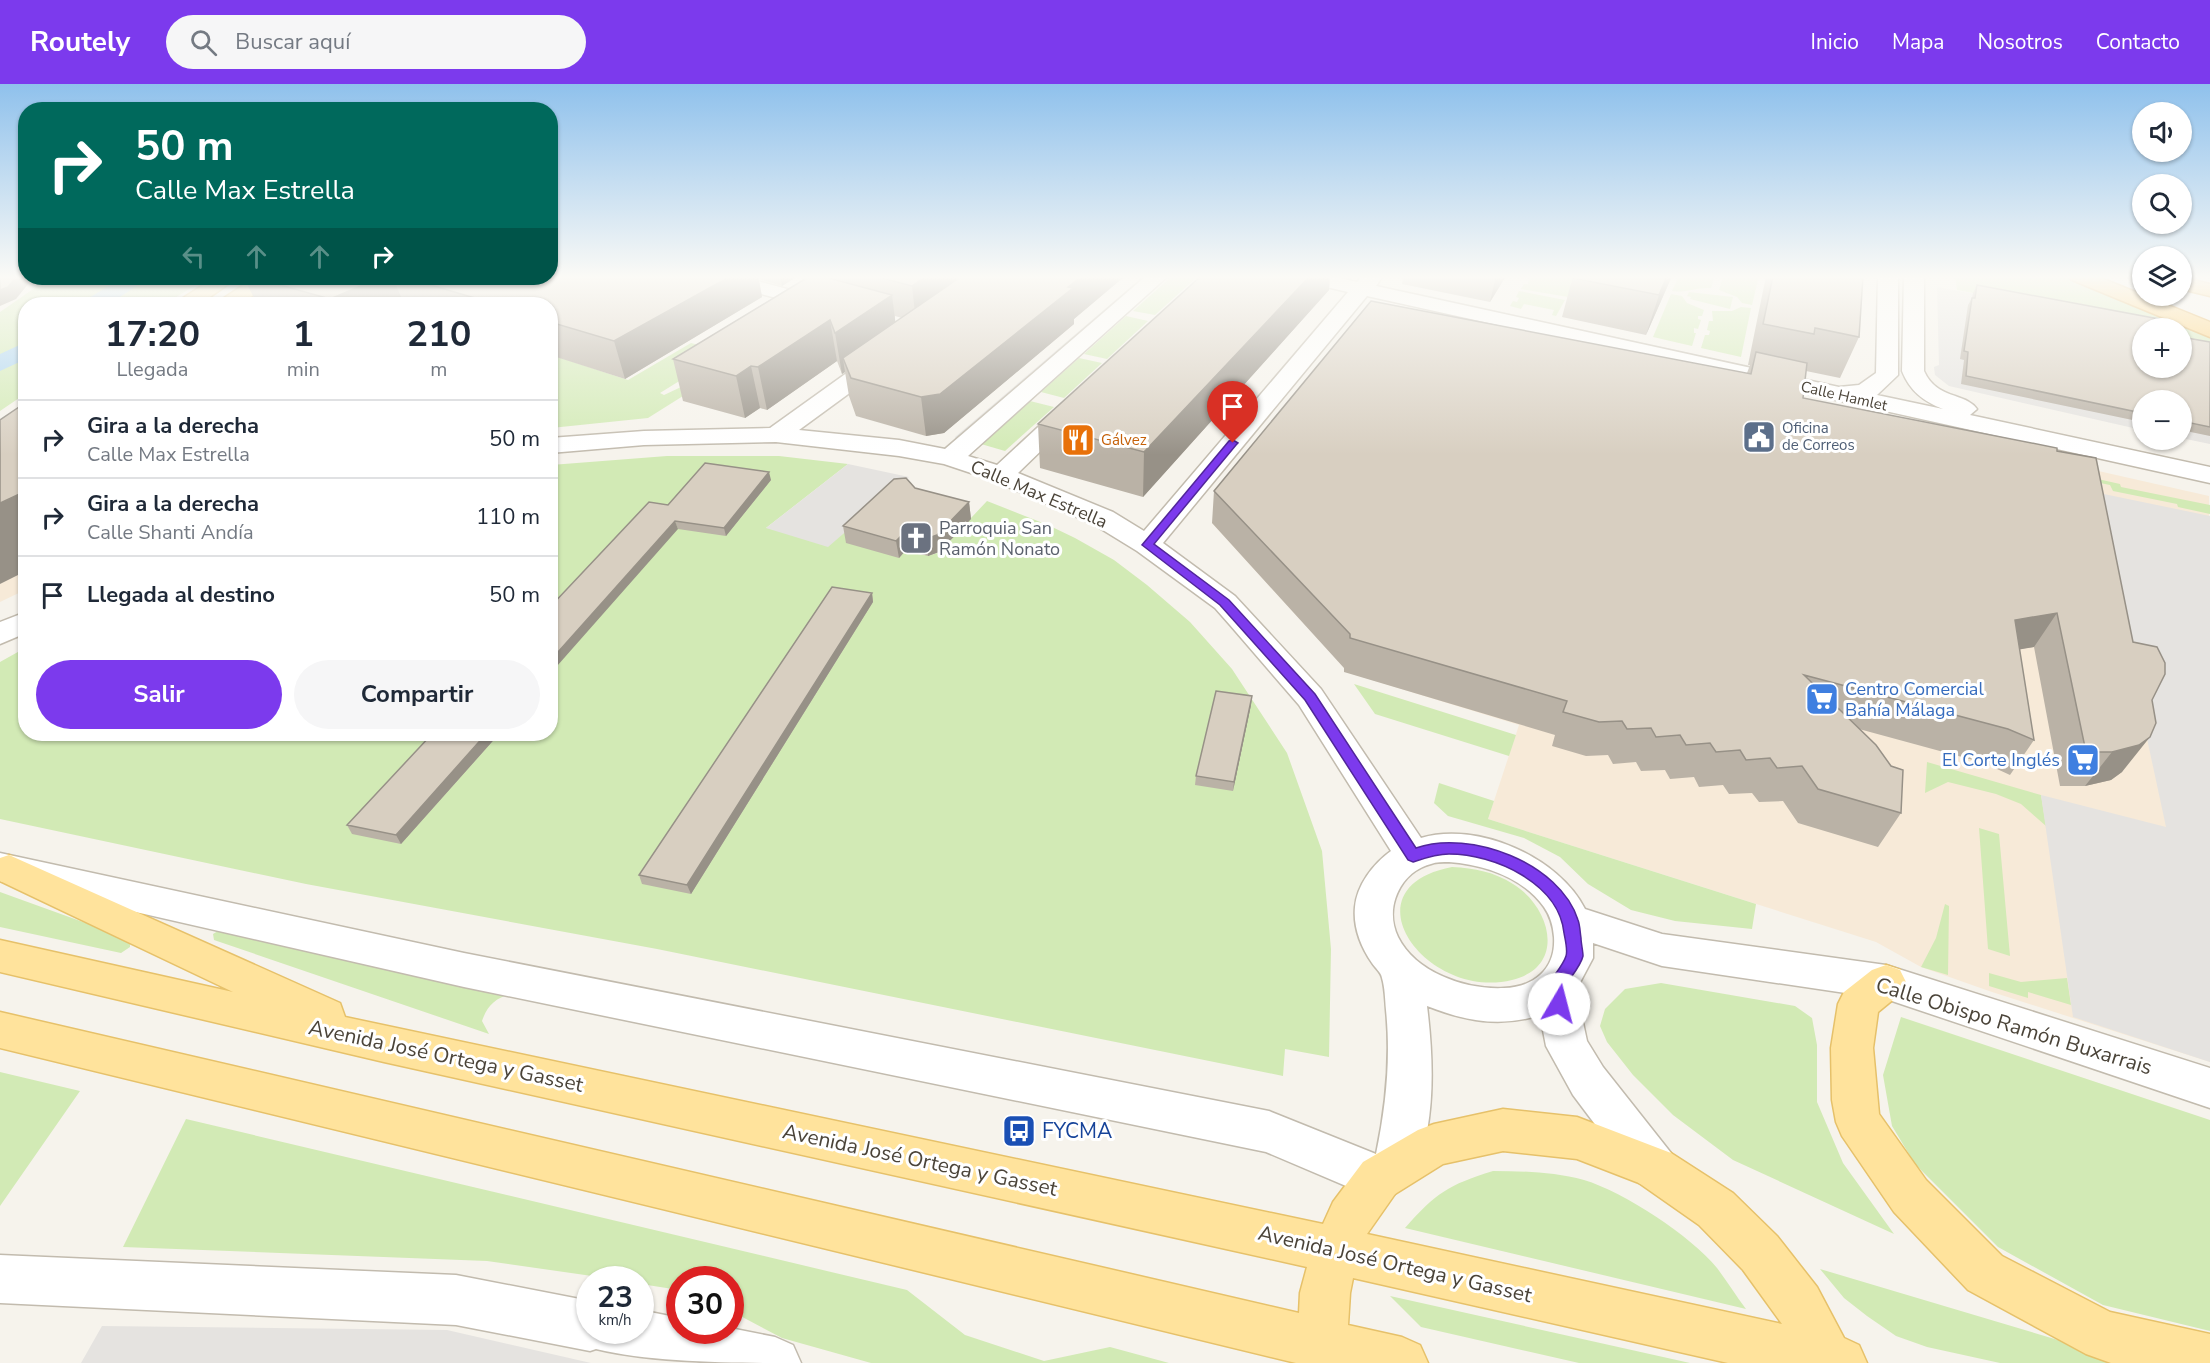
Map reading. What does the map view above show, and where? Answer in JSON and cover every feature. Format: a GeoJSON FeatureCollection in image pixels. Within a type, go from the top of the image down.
{"type":"FeatureCollection","features":[{"type":"Feature","properties":{"kind":"main road"},"geometry":{"type":"LineString","coordinates":[[5,868],[384,1044]]}},
{"type":"Feature","properties":{"kind":"main road","name":"Avenida José Ortega y Gasset"},"geometry":{"type":"LineString","coordinates":[[0,956],[384,1044],[1833,1362]]}},
{"type":"Feature","properties":{"kind":"main road"},"geometry":{"type":"LineString","coordinates":[[1886,982],[1860,1005],[1852,1048],[1854,1100],[1858,1122],[1910,1196],[1985,1273],[2104,1336],[2210,1360]]}},
{"type":"Feature","properties":{"kind":"main road"},"geometry":{"type":"LineString","coordinates":[[0,1030],[1324,1354],[1402,1363]]}},
{"type":"Feature","properties":{"kind":"main road"},"geometry":{"type":"LineString","coordinates":[[1324,1354],[1325,1293],[1335,1251],[1350,1218],[1387,1172],[1434,1145],[1503,1130],[1577,1138],[1655,1168],[1716,1209],[1760,1253],[1799,1305],[1833,1362]]}},
{"type":"Feature","properties":{"kind":"street"},"geometry":{"type":"LineString","coordinates":[[950,458],[1090,336]]}},
{"type":"Feature","properties":{"kind":"street"},"geometry":{"type":"LineString","coordinates":[[1148,545],[1322,336]]}},
{"type":"Feature","properties":{"kind":"street","name":"Calle Hamlet"},"geometry":{"type":"LineString","coordinates":[[1592,336],[1991,429],[2210,475]]}},
{"type":"Feature","properties":{"kind":"street"},"geometry":{"type":"LineString","coordinates":[[1828,392],[1856,393],[1872,390],[1887,375],[1887,336]]}},
{"type":"Feature","properties":{"kind":"street"},"geometry":{"type":"LineString","coordinates":[[1913,336],[1913,371],[1917,382],[1931,396],[1965,409],[2210,462]]}},
{"type":"Feature","properties":{"kind":"street"},"geometry":{"type":"LineString","coordinates":[[776,435],[900,345]]}},
{"type":"Feature","properties":{"kind":"street"},"geometry":{"type":"LineString","coordinates":[[1887,375],[1904,392],[1929,406],[1991,429]]}},
{"type":"Feature","properties":{"kind":"street"},"geometry":{"type":"LineString","coordinates":[[1001,475],[1091,390]]}},
{"type":"Feature","properties":{"kind":"street","name":"Calle Max Estrella"},"geometry":{"type":"LineString","coordinates":[[558,445],[644,438],[776,435],[899,448],[950,458],[1001,475],[1103,518],[1148,545],[1225,602],[1272,653],[1310,697],[1413,856]]}},
{"type":"Feature","properties":{"kind":"street"},"geometry":{"type":"LineString","coordinates":[[0,634],[18,625]]}},
{"type":"Feature","properties":{"kind":"street"},"geometry":{"type":"LineString","coordinates":[[1449,848],[1479,851],[1508,861],[1535,876],[1557,897],[1571,920],[1574,957],[1556,987],[1533,1001],[1502,1006],[1465,1003],[1430,990],[1401,969],[1385,950],[1376,929],[1373,909],[1377,890],[1386,874],[1402,861],[1422,851],[1449,848]]}},
{"type":"Feature","properties":{"kind":"street"},"geometry":{"type":"LineString","coordinates":[[5,868],[464,970],[1269,1132],[1387,1172],[1408,1102],[1410,1056],[1408,1014],[1401,969]]}},
{"type":"Feature","properties":{"kind":"street","name":"Calle Obispo Ramón Buxarrais"},"geometry":{"type":"LineString","coordinates":[[1571,920],[1662,951],[1886,982],[2210,1088]]}},
{"type":"Feature","properties":{"kind":"street"},"geometry":{"type":"LineString","coordinates":[[1556,987],[1567,1046],[1588,1081],[1655,1168]]}},
{"type":"Feature","properties":{"kind":"street"},"geometry":{"type":"LineString","coordinates":[[4,1285],[456,1300],[576,1323]]}},
{"type":"Feature","properties":{"kind":"street"},"geometry":{"type":"LineString","coordinates":[[654,1339],[769,1362]]}},
{"type":"Feature","properties":{"kind":"shaded area"},"geometry":{"type":"Polygon","coordinates":[[[1074,336],[1083,336],[957,443],[955,437],[1074,336]]]}},
{"type":"Feature","properties":{"kind":"shaded area","name":"Centro Comercial Bahía Málaga"},"geometry":{"type":"Polygon","coordinates":[[[1362,336],[1398,336],[1961,440],[2209,496],[2210,1062],[1921,967],[1876,942],[1488,819],[1519,725],[1349,673],[1212,523],[1362,336]]]}},
{"type":"Feature","properties":{"kind":"shaded area"},"geometry":{"type":"Polygon","coordinates":[[[1597,336],[1610,336],[1816,381],[1818,385],[1597,336]]]}},
{"type":"Feature","properties":{"kind":"shaded area"},"geometry":{"type":"Polygon","coordinates":[[[1938,336],[2132,336],[2132,378],[2192,378],[2192,339],[2210,348],[2210,444],[2192,440],[2192,390],[2132,390],[2132,428],[1949,386],[1935,375],[1934,367],[1939,365],[1938,336]]]}},
{"type":"Feature","properties":{"kind":"shaded area"},"geometry":{"type":"Polygon","coordinates":[[[848,464],[909,477],[828,547],[766,528],[848,464]]]}},
{"type":"Feature","properties":{"kind":"shaded area"},"geometry":{"type":"Polygon","coordinates":[[[18,472],[18,593],[0,602],[0,485],[18,472]]]}},
{"type":"Feature","properties":{"kind":"shaded area"},"geometry":{"type":"Polygon","coordinates":[[[2094,492],[2210,516],[2210,1062],[2073,1017],[2041,795],[2166,827],[2094,492]]]}},
{"type":"Feature","properties":{"kind":"shaded area"},"geometry":{"type":"Polygon","coordinates":[[[102,1326],[447,1330],[591,1363],[81,1363],[102,1326]]]}},
{"type":"Feature","properties":{"kind":"green space"},"geometry":{"type":"Polygon","coordinates":[[[0,336],[18,336],[18,399],[0,411],[0,336]]]}},
{"type":"Feature","properties":{"kind":"green space"},"geometry":{"type":"Polygon","coordinates":[[[1104,336],[1132,336],[1107,359],[1084,354],[1104,336]]]}},
{"type":"Feature","properties":{"kind":"green space"},"geometry":{"type":"Polygon","coordinates":[[[1654,336],[1695,336],[1692,346],[1654,336]]]}},
{"type":"Feature","properties":{"kind":"green space"},"geometry":{"type":"Polygon","coordinates":[[[1705,336],[1745,336],[1741,357],[1701,348],[1705,336]]]}},
{"type":"Feature","properties":{"kind":"green space"},"geometry":{"type":"Polygon","coordinates":[[[2192,336],[2210,336],[2210,348],[2192,339],[2192,336]]]}},
{"type":"Feature","properties":{"kind":"green space"},"geometry":{"type":"Polygon","coordinates":[[[691,343],[726,352],[660,393],[664,395],[745,357],[648,418],[558,427],[558,357],[628,380],[691,343]]]}},
{"type":"Feature","properties":{"kind":"green space"},"geometry":{"type":"Polygon","coordinates":[[[1079,358],[1102,363],[1064,398],[1041,392],[1079,358]]]}},
{"type":"Feature","properties":{"kind":"green space"},"geometry":{"type":"Polygon","coordinates":[[[1030,401],[1054,407],[1005,451],[981,444],[1030,401]]]}},
{"type":"Feature","properties":{"kind":"green space"},"geometry":{"type":"Polygon","coordinates":[[[1918,446],[1964,449],[2120,484],[2121,487],[2210,505],[2210,514],[2178,507],[2177,504],[2113,491],[2110,485],[1918,446]]]}},
{"type":"Feature","properties":{"kind":"green space"},"geometry":{"type":"Polygon","coordinates":[[[667,456],[779,456],[848,464],[766,528],[843,529],[908,552],[931,555],[939,552],[987,501],[1075,538],[1114,560],[1147,585],[1190,622],[1232,669],[1287,753],[1322,851],[1331,949],[1329,1057],[1285,1049],[1283,1076],[657,949],[306,884],[0,819],[0,662],[18,652],[18,741],[558,741],[558,464],[667,456]]]}},
{"type":"Feature","properties":{"kind":"green space"},"geometry":{"type":"Polygon","coordinates":[[[1354,684],[1516,735],[1509,756],[1375,714],[1354,684]]]}},
{"type":"Feature","properties":{"kind":"green space"},"geometry":{"type":"Polygon","coordinates":[[[1927,762],[2041,795],[2046,826],[2021,804],[1996,794],[1948,782],[1925,793],[1927,762]]]}},
{"type":"Feature","properties":{"kind":"green space"},"geometry":{"type":"Polygon","coordinates":[[[1439,783],[1494,801],[1488,819],[1756,904],[1752,929],[1675,921],[1631,910],[1588,884],[1560,857],[1524,838],[1448,816],[1434,803],[1439,783]]]}},
{"type":"Feature","properties":{"kind":"green space"},"geometry":{"type":"Polygon","coordinates":[[[1979,828],[1999,834],[2010,956],[1988,949],[1979,828]]]}},
{"type":"Feature","properties":{"kind":"green space"},"geometry":{"type":"Polygon","coordinates":[[[1452,867],[1499,876],[1526,894],[1537,907],[1544,921],[1547,950],[1541,963],[1529,973],[1512,980],[1481,982],[1451,974],[1427,959],[1409,939],[1401,918],[1403,896],[1420,879],[1452,867]]]}},
{"type":"Feature","properties":{"kind":"green space"},"geometry":{"type":"Polygon","coordinates":[[[0,892],[130,939],[130,947],[121,953],[0,927],[0,892]]]}},
{"type":"Feature","properties":{"kind":"green space"},"geometry":{"type":"Polygon","coordinates":[[[1945,904],[1949,906],[1948,975],[1921,967],[1936,938],[1945,904]]]}},
{"type":"Feature","properties":{"kind":"green space"},"geometry":{"type":"Polygon","coordinates":[[[223,928],[522,990],[502,997],[488,1008],[482,1021],[489,1034],[214,940],[213,934],[223,928]]]}},
{"type":"Feature","properties":{"kind":"green space"},"geometry":{"type":"Polygon","coordinates":[[[1989,973],[2021,982],[2067,978],[2071,1005],[2028,992],[2028,998],[1989,986],[1989,973]]]}},
{"type":"Feature","properties":{"kind":"green space"},"geometry":{"type":"Polygon","coordinates":[[[1661,983],[1795,1006],[1812,1018],[1817,1045],[1817,1102],[1843,1163],[1894,1234],[1733,1160],[1673,1115],[1633,1075],[1607,1042],[1600,1026],[1605,1009],[1625,989],[1661,983]]]}},
{"type":"Feature","properties":{"kind":"green space"},"geometry":{"type":"Polygon","coordinates":[[[1901,1017],[2210,1120],[2210,1331],[2103,1305],[1998,1247],[1915,1164],[1892,1126],[1883,1075],[1901,1017]]]}},
{"type":"Feature","properties":{"kind":"green space"},"geometry":{"type":"Polygon","coordinates":[[[0,1072],[80,1091],[0,1206],[0,1072]]]}},
{"type":"Feature","properties":{"kind":"green space"},"geometry":{"type":"Polygon","coordinates":[[[186,1119],[907,1290],[965,1335],[1044,1361],[1110,1347],[1169,1363],[871,1363],[782,1338],[744,1318],[744,1266],[666,1266],[666,1288],[654,1286],[654,1266],[576,1266],[576,1274],[487,1261],[123,1247],[186,1119]]]}},
{"type":"Feature","properties":{"kind":"green space"},"geometry":{"type":"Polygon","coordinates":[[[1493,1171],[1539,1172],[1573,1177],[1618,1194],[1656,1216],[1691,1242],[1717,1268],[1746,1309],[1405,1228],[1426,1206],[1444,1192],[1465,1181],[1493,1171]]]}},
{"type":"Feature","properties":{"kind":"green space"},"geometry":{"type":"Polygon","coordinates":[[[1820,1269],[2135,1363],[2000,1363],[1927,1347],[1896,1336],[1867,1316],[1844,1298],[1820,1269]]]}},
{"type":"Feature","properties":{"kind":"green space"},"geometry":{"type":"Polygon","coordinates":[[[1390,1296],[1690,1363],[1579,1363],[1421,1327],[1390,1296]]]}},
{"type":"Feature","properties":{"kind":"building"},"geometry":{"type":"Polygon","coordinates":[[[596,336],[624,336],[614,341],[596,336]]]}},
{"type":"Feature","properties":{"kind":"building"},"geometry":{"type":"Polygon","coordinates":[[[711,336],[806,336],[758,367],[751,366],[736,376],[673,359],[711,336]]]}},
{"type":"Feature","properties":{"kind":"building"},"geometry":{"type":"Polygon","coordinates":[[[875,336],[1013,336],[940,394],[921,397],[851,378],[843,358],[875,336]]]}},
{"type":"Feature","properties":{"kind":"building"},"geometry":{"type":"Polygon","coordinates":[[[1135,336],[1254,336],[1144,452],[1038,424],[1135,336]]]}},
{"type":"Feature","properties":{"kind":"building"},"geometry":{"type":"Polygon","coordinates":[[[1342,336],[1552,336],[1751,374],[1756,352],[1807,363],[1803,398],[2057,448],[2057,451],[2096,458],[2133,642],[2157,647],[2165,663],[2165,674],[2152,700],[2156,723],[2150,737],[2139,745],[2112,752],[2086,752],[2057,613],[2015,620],[2034,740],[2008,729],[1804,675],[1876,745],[1891,766],[1903,770],[1901,813],[1818,789],[1802,766],[1777,768],[1770,758],[1746,760],[1740,750],[1716,752],[1710,743],[1686,745],[1680,735],[1656,737],[1651,728],[1627,729],[1622,721],[1599,722],[1563,712],[1567,701],[1350,638],[1350,634],[1214,491],[1342,336]]]}},
{"type":"Feature","properties":{"kind":"building"},"geometry":{"type":"Polygon","coordinates":[[[1966,336],[2132,336],[2132,378],[2192,378],[2192,339],[2210,342],[2210,427],[2192,423],[2192,390],[2132,390],[2132,411],[1966,376],[1968,352],[1964,351],[1966,336]]]}},
{"type":"Feature","properties":{"kind":"building"},"geometry":{"type":"Polygon","coordinates":[[[18,408],[18,495],[0,503],[0,420],[18,408]]]}},
{"type":"Feature","properties":{"kind":"building"},"geometry":{"type":"Polygon","coordinates":[[[705,463],[769,472],[724,528],[675,521],[558,652],[558,599],[649,502],[668,505],[705,463]]]}},
{"type":"Feature","properties":{"kind":"building"},"geometry":{"type":"Polygon","coordinates":[[[906,478],[915,488],[969,502],[937,535],[926,539],[904,533],[896,541],[843,526],[894,479],[906,478]]]}},
{"type":"Feature","properties":{"kind":"building"},"geometry":{"type":"Polygon","coordinates":[[[832,587],[872,593],[687,885],[639,875],[832,587]]]}},
{"type":"Feature","properties":{"kind":"building"},"geometry":{"type":"Polygon","coordinates":[[[1216,691],[1252,696],[1234,782],[1196,776],[1216,691]]]}},
{"type":"Feature","properties":{"kind":"building"},"geometry":{"type":"Polygon","coordinates":[[[425,741],[480,741],[396,835],[347,825],[425,741]]]}},
{"type":"Feature","properties":{"kind":"waterway"},"geometry":{"type":"LineString","coordinates":[[0,364],[18,354]]}},
{"type":"Feature","properties":{"kind":"place","name":"Oficina de Correos"},"geometry":{"type":"Point","coordinates":[1759,437]}},
{"type":"Feature","properties":{"kind":"place","name":"Gálvez"},"geometry":{"type":"Point","coordinates":[1078,440]}},
{"type":"Feature","properties":{"kind":"place","name":"Parroquia San Ramón Nonato"},"geometry":{"type":"Point","coordinates":[916,538]}},
{"type":"Feature","properties":{"kind":"place","name":"Centro Comercial Bahía Málaga"},"geometry":{"type":"Point","coordinates":[1822,699]}},
{"type":"Feature","properties":{"kind":"place","name":"El Corte Inglés"},"geometry":{"type":"Point","coordinates":[2083,760]}},
{"type":"Feature","properties":{"kind":"place","name":"FYCMA"},"geometry":{"type":"Point","coordinates":[1019,1131]}},
{"type":"Feature","properties":{"kind":"route"},"geometry":{"type":"LineString","coordinates":[[1233,443],[1148,545],[1225,602],[1310,697],[1413,856],[1422,851],[1449,848],[1479,851],[1508,861],[1535,876],[1557,897],[1571,920],[1574,957],[1556,987],[1559,1004]]}}]}
